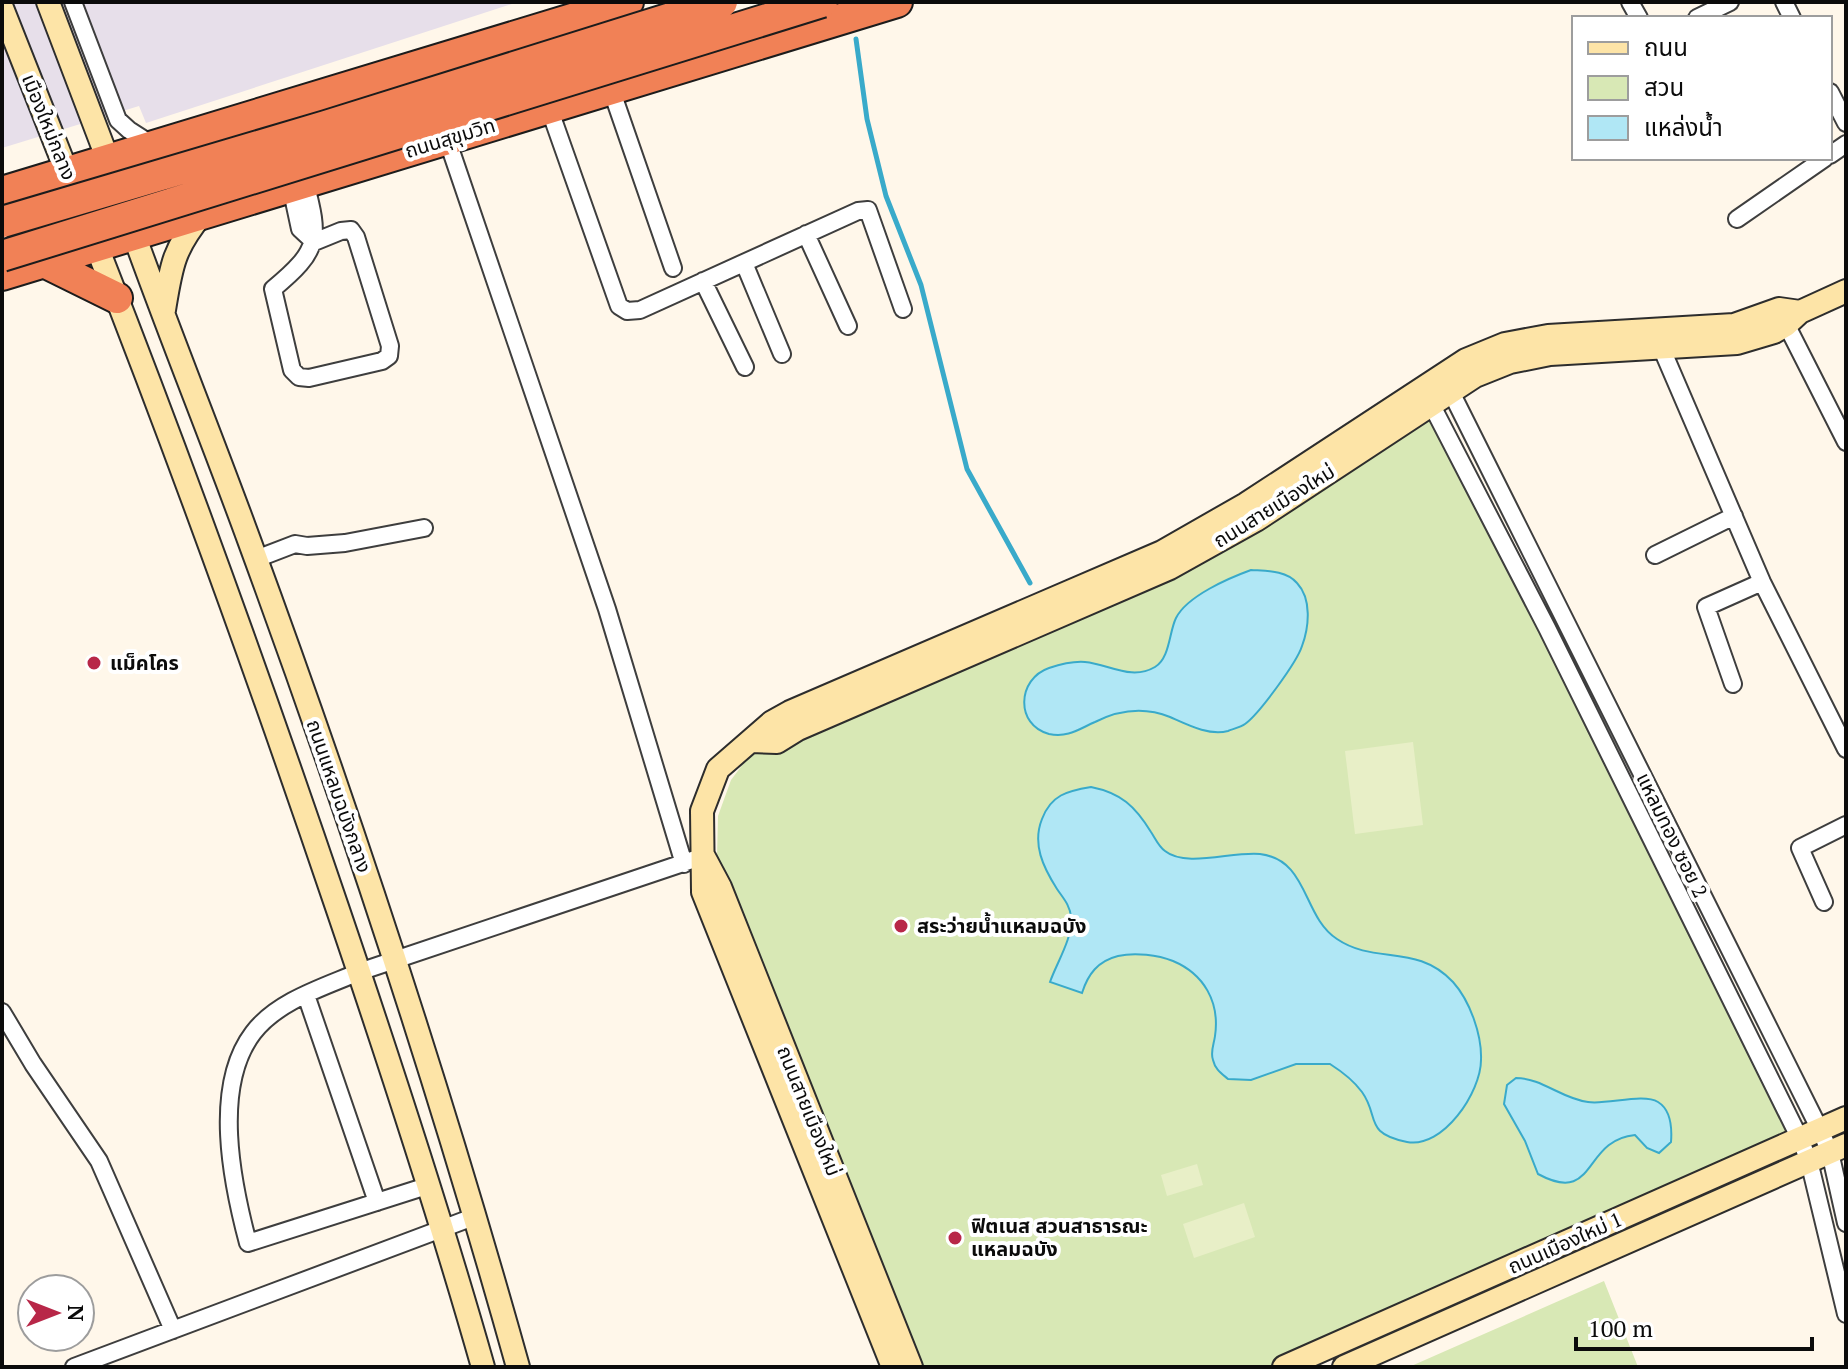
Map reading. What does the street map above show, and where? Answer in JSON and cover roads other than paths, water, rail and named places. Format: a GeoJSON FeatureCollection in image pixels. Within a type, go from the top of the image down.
{"type":"FeatureCollection","features":[{"type":"Feature","properties":{"kind":"highway"},"geometry":{"type":"LineString","coordinates":[[2,192],[628,2]]}},
{"type":"Feature","properties":{"kind":"highway"},"geometry":{"type":"LineString","coordinates":[[2,222],[326,126],[722,2]]}},
{"type":"Feature","properties":{"kind":"highway","name":"ถนนสุขุมวิท"},"geometry":{"type":"LineString","coordinates":[[2,256],[822,2]]}},
{"type":"Feature","properties":{"kind":"highway","name":"ถนนสุขุมวิท"},"geometry":{"type":"LineString","coordinates":[[2,274],[897,2]]}},
{"type":"Feature","properties":{"kind":"highway"},"geometry":{"type":"LineString","coordinates":[[514,37],[506,45],[499,66],[502,87],[515,104],[542,110]]}},
{"type":"Feature","properties":{"kind":"highway"},"geometry":{"type":"LineString","coordinates":[[169,142],[146,168],[143,176],[145,196],[161,212],[199,215]]}},
{"type":"Feature","properties":{"kind":"highway"},"geometry":{"type":"LineString","coordinates":[[2,205],[11,211],[20,224],[23,240],[19,256],[2,274]]}},
{"type":"Feature","properties":{"kind":"highway"},"geometry":{"type":"LineString","coordinates":[[44,262],[117,298]]}},
{"type":"Feature","properties":{"kind":"street"},"geometry":{"type":"LineString","coordinates":[[48,2],[134,234]]}},
{"type":"Feature","properties":{"kind":"street"},"geometry":{"type":"LineString","coordinates":[[73,2],[118,120],[129,130],[169,142]]}},
{"type":"Feature","properties":{"kind":"street"},"geometry":{"type":"LineString","coordinates":[[1701,16],[1730,2]]}},
{"type":"Feature","properties":{"kind":"street","name":"เมืองใหม่กลาง"},"geometry":{"type":"LineString","coordinates":[[2,8],[96,246]]}},
{"type":"Feature","properties":{"kind":"street"},"geometry":{"type":"LineString","coordinates":[[611,89],[673,268]]}},
{"type":"Feature","properties":{"kind":"street"},"geometry":{"type":"LineString","coordinates":[[1832,95],[1844,116]]}},
{"type":"Feature","properties":{"kind":"street"},"geometry":{"type":"LineString","coordinates":[[542,110],[619,306],[627,311],[640,310],[858,211],[868,210],[903,309]]}},
{"type":"Feature","properties":{"kind":"street"},"geometry":{"type":"LineString","coordinates":[[32,183],[54,138]]}},
{"type":"Feature","properties":{"kind":"street"},"geometry":{"type":"LineString","coordinates":[[430,1185],[248,1243],[236,1197],[229,1146],[230,1103],[238,1063],[253,1033],[275,1013],[306,995],[359,972],[694,860],[447,139]]}},
{"type":"Feature","properties":{"kind":"street"},"geometry":{"type":"LineString","coordinates":[[1737,219],[1822,160]]}},
{"type":"Feature","properties":{"kind":"street"},"geometry":{"type":"LineString","coordinates":[[298,185],[316,223],[314,242],[295,271],[273,289],[292,370],[299,377],[309,378],[382,361],[389,356],[390,346],[356,237],[351,230],[341,231],[314,242]]}},
{"type":"Feature","properties":{"kind":"street"},"geometry":{"type":"LineString","coordinates":[[136,350],[167,326],[174,256],[199,215]]}},
{"type":"Feature","properties":{"kind":"street","name":"ถนนแหลมฉบังกลาง"},"geometry":{"type":"LineString","coordinates":[[134,234],[253,549],[394,960],[476,1216],[518,1367]]}},
{"type":"Feature","properties":{"kind":"street"},"geometry":{"type":"LineString","coordinates":[[806,234],[848,326]]}},
{"type":"Feature","properties":{"kind":"street","name":"ถนนแหลมฉบังกลาง"},"geometry":{"type":"LineString","coordinates":[[96,246],[214,554],[359,972],[444,1229],[483,1367]]}},
{"type":"Feature","properties":{"kind":"street"},"geometry":{"type":"LineString","coordinates":[[744,263],[782,354]]}},
{"type":"Feature","properties":{"kind":"street"},"geometry":{"type":"LineString","coordinates":[[703,281],[745,367]]}},
{"type":"Feature","properties":{"kind":"street","name":"ถนนสายเมืองใหม่"},"geometry":{"type":"LineString","coordinates":[[893,1367],[703,892],[694,860],[702,811],[718,769],[751,741],[777,742],[894,678],[1170,568],[1239,519],[1447,384],[1510,362],[1658,338],[1737,343],[1774,332],[1788,315],[1846,291]]}},
{"type":"Feature","properties":{"kind":"street"},"geometry":{"type":"LineString","coordinates":[[1788,315],[1846,442]]}},
{"type":"Feature","properties":{"kind":"street"},"geometry":{"type":"LineString","coordinates":[[1658,338],[1762,582],[1846,749]]}},
{"type":"Feature","properties":{"kind":"street","name":"แหลมทอง ซอย 2"},"geometry":{"type":"LineString","coordinates":[[1447,384],[1727,943],[1810,1134]]}},
{"type":"Feature","properties":{"kind":"street","name":"แหลมทอง ซอย 2"},"geometry":{"type":"LineString","coordinates":[[1427,396],[1709,955],[1810,1134],[1834,1152],[1846,1223]]}},
{"type":"Feature","properties":{"kind":"street"},"geometry":{"type":"LineString","coordinates":[[1655,555],[1734,516]]}},
{"type":"Feature","properties":{"kind":"street"},"geometry":{"type":"LineString","coordinates":[[214,554],[295,544],[307,546],[365,540],[424,528]]}},
{"type":"Feature","properties":{"kind":"street"},"geometry":{"type":"LineString","coordinates":[[1733,684],[1706,607],[1762,582]]}},
{"type":"Feature","properties":{"kind":"street"},"geometry":{"type":"LineString","coordinates":[[1638,813],[1656,802]]}},
{"type":"Feature","properties":{"kind":"street"},"geometry":{"type":"LineString","coordinates":[[1824,902],[1800,848],[1846,825]]}},
{"type":"Feature","properties":{"kind":"street","name":"ถนนสายเมืองใหม่"},"geometry":{"type":"LineString","coordinates":[[694,860],[720,887],[911,1367]]}},
{"type":"Feature","properties":{"kind":"street"},"geometry":{"type":"LineString","coordinates":[[1709,955],[1727,943]]}},
{"type":"Feature","properties":{"kind":"street"},"geometry":{"type":"LineString","coordinates":[[306,995],[377,1202]]}},
{"type":"Feature","properties":{"kind":"street"},"geometry":{"type":"LineString","coordinates":[[2,1012],[99,1161],[173,1330]]}},
{"type":"Feature","properties":{"kind":"street","name":"ถนนเมืองใหม่ 1"},"geometry":{"type":"LineString","coordinates":[[1284,1367],[1846,1118]]}},
{"type":"Feature","properties":{"kind":"street","name":"แหลมทอง ซอย 2"},"geometry":{"type":"LineString","coordinates":[[1834,1152],[1846,1314]]}},
{"type":"Feature","properties":{"kind":"street","name":"ถนนเมืองใหม่ 1"},"geometry":{"type":"LineString","coordinates":[[1344,1367],[1834,1152]]}},
{"type":"Feature","properties":{"kind":"street"},"geometry":{"type":"LineString","coordinates":[[74,1367],[476,1216]]}},
{"type":"Feature","properties":{"kind":"water"},"geometry":{"type":"Polygon","coordinates":[[[1251,570],[1276,572],[1297,583],[1305,597],[1307,622],[1302,646],[1293,664],[1245,724],[1228,731],[1213,732],[1161,714],[1132,711],[1056,735],[1038,729],[1030,721],[1024,702],[1026,691],[1038,674],[1076,662],[1129,672],[1155,667],[1164,658],[1181,610],[1209,589],[1251,570]]]}},
{"type":"Feature","properties":{"kind":"water"},"geometry":{"type":"Polygon","coordinates":[[[1091,787],[1126,802],[1161,847],[1174,856],[1197,859],[1260,854],[1276,858],[1297,877],[1317,917],[1337,939],[1366,951],[1425,962],[1453,982],[1470,1008],[1481,1050],[1479,1073],[1458,1116],[1434,1137],[1421,1142],[1407,1142],[1378,1129],[1362,1092],[1330,1064],[1296,1064],[1251,1080],[1228,1079],[1217,1068],[1212,1057],[1216,1024],[1208,991],[1193,973],[1167,959],[1139,954],[1111,958],[1095,969],[1082,993],[1050,982],[1067,942],[1071,917],[1068,905],[1043,864],[1039,828],[1055,799],[1091,787]]]}},
{"type":"Feature","properties":{"kind":"water"},"geometry":{"type":"Polygon","coordinates":[[[1516,1078],[1535,1081],[1588,1102],[1643,1099],[1658,1102],[1668,1115],[1671,1142],[1659,1153],[1647,1148],[1635,1135],[1618,1139],[1581,1177],[1571,1182],[1557,1182],[1538,1174],[1525,1141],[1504,1104],[1507,1085],[1516,1078]]]}},
{"type":"Feature","properties":{"kind":"waterway"},"geometry":{"type":"LineString","coordinates":[[856,39],[867,119],[886,196],[921,285],[967,469],[1030,583]]}},
{"type":"Feature","properties":{"kind":"place","name":"แม็คโคร"},"geometry":{"type":"Point","coordinates":[94,663]}},
{"type":"Feature","properties":{"kind":"place","name":"สระว่ายน้ำแหลมฉบัง"},"geometry":{"type":"Point","coordinates":[901,926]}},
{"type":"Feature","properties":{"kind":"place","name":"ฟิตเนส สวนสาธารณะ แหลมฉบัง"},"geometry":{"type":"Point","coordinates":[955,1238]}}]}
